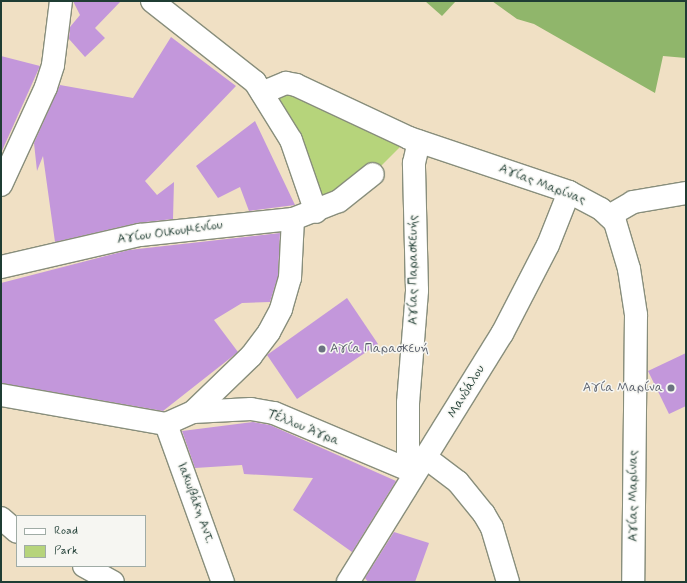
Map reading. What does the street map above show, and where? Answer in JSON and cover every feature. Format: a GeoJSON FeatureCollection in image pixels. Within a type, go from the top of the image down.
{"type":"FeatureCollection","features":[{"type":"Feature","properties":{"kind":"street"},"geometry":{"type":"LineString","coordinates":[[2,177],[46,87],[53,65],[61,1]]}},
{"type":"Feature","properties":{"kind":"street"},"geometry":{"type":"LineString","coordinates":[[152,1],[243,71],[262,93],[291,140],[316,212],[339,201],[373,174]]}},
{"type":"Feature","properties":{"kind":"street","name":"Αγίας Μαρίνας"},"geometry":{"type":"LineString","coordinates":[[262,93],[286,83],[296,85],[419,142],[569,192],[609,216],[620,232],[636,315],[632,582]]}},
{"type":"Feature","properties":{"kind":"street","name":"Αγίας Παρασκευής"},"geometry":{"type":"LineString","coordinates":[[416,466],[409,396],[417,290],[414,163],[419,142]]}},
{"type":"Feature","properties":{"kind":"street","name":"Μανδάλου"},"geometry":{"type":"LineString","coordinates":[[348,582],[416,466],[525,293],[569,192]]}},
{"type":"Feature","properties":{"kind":"street"},"geometry":{"type":"LineString","coordinates":[[609,216],[633,202],[686,193]]}},
{"type":"Feature","properties":{"kind":"street","name":"Αγίου Οικουμενίου"},"geometry":{"type":"LineString","coordinates":[[1,267],[140,235],[293,219],[316,212]]}},
{"type":"Feature","properties":{"kind":"street"},"geometry":{"type":"LineString","coordinates":[[192,412],[251,356],[269,332],[283,303],[290,278],[293,219]]}},
{"type":"Feature","properties":{"kind":"street"},"geometry":{"type":"LineString","coordinates":[[1,395],[166,424]]}},
{"type":"Feature","properties":{"kind":"street","name":"Τέλλου Άγρα"},"geometry":{"type":"LineString","coordinates":[[166,424],[192,412],[251,409],[274,413],[458,482],[484,514],[492,528],[508,582]]}},
{"type":"Feature","properties":{"kind":"street","name":"Ιακωβάκη Αντ."},"geometry":{"type":"LineString","coordinates":[[166,424],[223,582]]}},
{"type":"Feature","properties":{"kind":"street"},"geometry":{"type":"LineString","coordinates":[[1,518],[16,531]]}},
{"type":"Feature","properties":{"kind":"street"},"geometry":{"type":"LineString","coordinates":[[86,567],[113,582]]}},
{"type":"Feature","properties":{"kind":"green space"},"geometry":{"type":"Polygon","coordinates":[[[425,1],[456,1],[442,16],[425,1]]]}},
{"type":"Feature","properties":{"kind":"green space"},"geometry":{"type":"Polygon","coordinates":[[[492,1],[686,1],[686,58],[663,56],[655,93],[534,24],[517,19],[492,1]]]}},
{"type":"Feature","properties":{"kind":"green space"},"geometry":{"type":"Polygon","coordinates":[[[279,85],[409,138],[373,174],[327,207],[262,93],[279,85]]]}},
{"type":"Feature","properties":{"kind":"building"},"geometry":{"type":"Polygon","coordinates":[[[73,1],[121,1],[95,28],[105,38],[85,57],[69,39],[70,27],[80,15],[73,1]]]}},
{"type":"Feature","properties":{"kind":"building"},"geometry":{"type":"Polygon","coordinates":[[[171,37],[236,86],[145,181],[157,195],[174,182],[173,219],[137,223],[55,242],[43,156],[37,171],[34,143],[60,85],[133,98],[171,37]]]}},
{"type":"Feature","properties":{"kind":"building"},"geometry":{"type":"Polygon","coordinates":[[[1,56],[40,66],[1,153],[1,56]]]}},
{"type":"Feature","properties":{"kind":"building"},"geometry":{"type":"Polygon","coordinates":[[[255,121],[295,205],[249,211],[240,187],[218,198],[196,166],[255,121]]]}},
{"type":"Feature","properties":{"kind":"building"},"geometry":{"type":"Polygon","coordinates":[[[280,233],[278,276],[270,302],[242,303],[214,320],[238,352],[163,411],[1,383],[1,283],[129,250],[280,233]]]}},
{"type":"Feature","properties":{"kind":"building","name":"Αγία Παρασκευή"},"geometry":{"type":"Polygon","coordinates":[[[347,298],[378,344],[297,399],[267,355],[347,298]]]}},
{"type":"Feature","properties":{"kind":"building","name":"Αγία Μαρίνα"},"geometry":{"type":"Polygon","coordinates":[[[686,353],[686,406],[669,414],[648,371],[686,353]]]}},
{"type":"Feature","properties":{"kind":"building"},"geometry":{"type":"Polygon","coordinates":[[[253,422],[270,425],[396,481],[352,552],[293,510],[313,478],[244,474],[242,465],[195,468],[182,431],[253,422]]]}},
{"type":"Feature","properties":{"kind":"building"},"geometry":{"type":"Polygon","coordinates":[[[394,532],[429,543],[415,582],[368,582],[365,578],[394,532]]]}},
{"type":"Feature","properties":{"kind":"place","name":"Αγία Παρασκευή"},"geometry":{"type":"Point","coordinates":[322,349]}},
{"type":"Feature","properties":{"kind":"place","name":"Αγία Μαρίνα"},"geometry":{"type":"Point","coordinates":[671,388]}}]}
